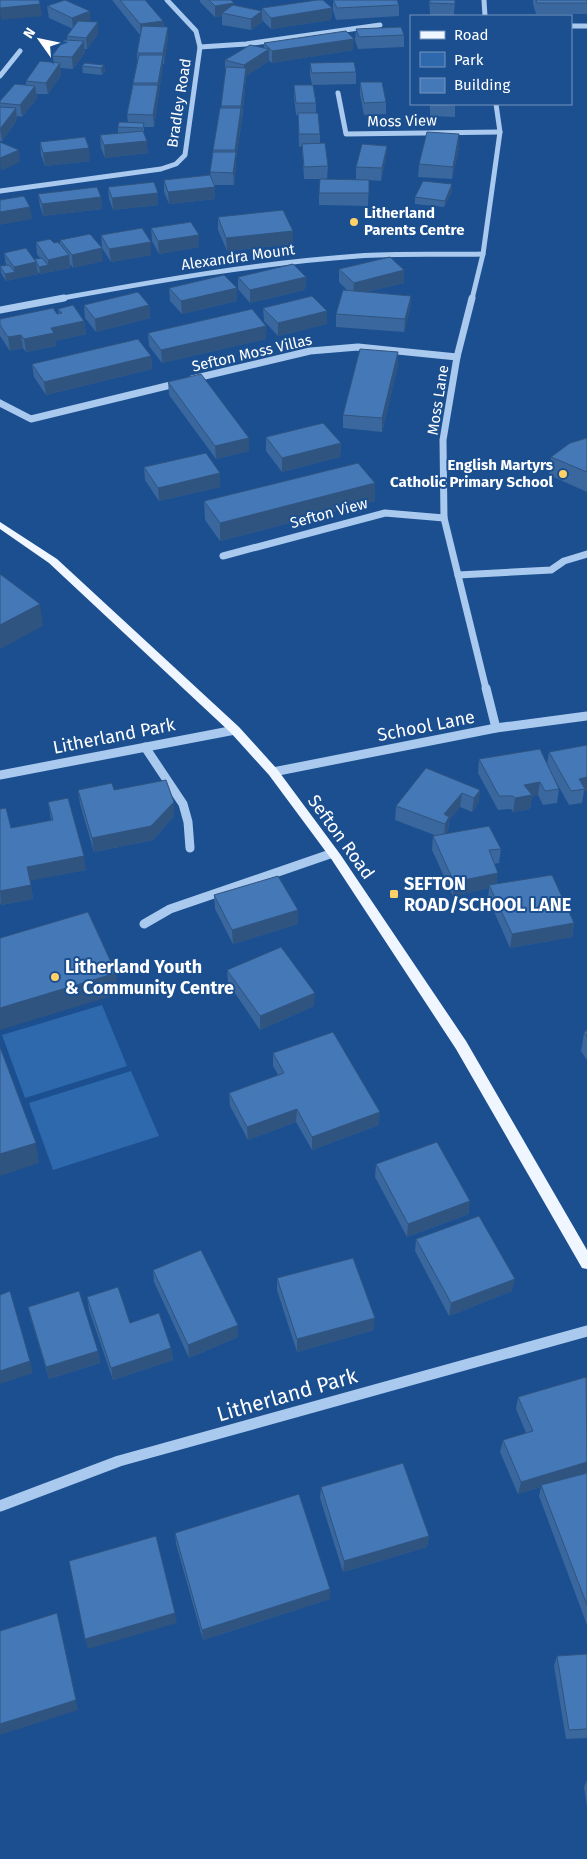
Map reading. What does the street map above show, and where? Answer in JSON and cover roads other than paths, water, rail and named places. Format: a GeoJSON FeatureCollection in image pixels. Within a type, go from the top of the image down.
{"type":"FeatureCollection","features":[{"type":"Feature","properties":{"kind":"main road","name":"Sefton Road"},"geometry":{"type":"LineString","coordinates":[[0,524],[53,562],[235,730],[273,772],[333,853],[461,1046],[587,1264]]}},
{"type":"Feature","properties":{"kind":"street"},"geometry":{"type":"LineString","coordinates":[[167,0],[196,32],[200,47]]}},
{"type":"Feature","properties":{"kind":"street"},"geometry":{"type":"LineString","coordinates":[[484,0],[485,15]]}},
{"type":"Feature","properties":{"kind":"street","name":"Bradley Road"},"geometry":{"type":"LineString","coordinates":[[0,191],[139,173],[176,164],[185,155],[200,47],[246,44],[380,25]]}},
{"type":"Feature","properties":{"kind":"street"},"geometry":{"type":"LineString","coordinates":[[572,26],[587,26]]}},
{"type":"Feature","properties":{"kind":"street"},"geometry":{"type":"LineString","coordinates":[[0,76],[20,51]]}},
{"type":"Feature","properties":{"kind":"street","name":"Moss View"},"geometry":{"type":"LineString","coordinates":[[338,92],[346,134],[500,132]]}},
{"type":"Feature","properties":{"kind":"street","name":"Moss Lane"},"geometry":{"type":"LineString","coordinates":[[496,105],[500,132],[483,254],[457,357],[443,440],[444,518],[496,728]]}},
{"type":"Feature","properties":{"kind":"street","name":"Alexandra Mount"},"geometry":{"type":"LineString","coordinates":[[0,310],[147,282],[254,266],[359,255],[483,254]]}},
{"type":"Feature","properties":{"kind":"street","name":"Sefton Moss Villas"},"geometry":{"type":"LineString","coordinates":[[0,404],[31,419],[310,351],[358,346],[457,357]]}},
{"type":"Feature","properties":{"kind":"street","name":"Sefton View"},"geometry":{"type":"LineString","coordinates":[[223,556],[385,513],[444,518]]}},
{"type":"Feature","properties":{"kind":"street"},"geometry":{"type":"LineString","coordinates":[[458,575],[551,570],[564,561],[587,554]]}},
{"type":"Feature","properties":{"kind":"street","name":"School Lane"},"geometry":{"type":"LineString","coordinates":[[273,772],[496,728],[587,716]]}},
{"type":"Feature","properties":{"kind":"street","name":"Litherland Park"},"geometry":{"type":"LineString","coordinates":[[0,775],[235,730]]}},
{"type":"Feature","properties":{"kind":"street"},"geometry":{"type":"LineString","coordinates":[[146,747],[173,792],[183,804],[188,822],[190,848]]}},
{"type":"Feature","properties":{"kind":"street"},"geometry":{"type":"LineString","coordinates":[[144,924],[170,909],[333,853]]}},
{"type":"Feature","properties":{"kind":"street","name":"Litherland Park"},"geometry":{"type":"LineString","coordinates":[[0,1506],[119,1461],[587,1331]]}},
{"type":"Feature","properties":{"kind":"place","name":"Litherland Parents Centre"},"geometry":{"type":"Point","coordinates":[354,222]}},
{"type":"Feature","properties":{"kind":"place","name":"English Martyrs Catholic Primary School"},"geometry":{"type":"Point","coordinates":[563,474]}},
{"type":"Feature","properties":{"kind":"place","name":"SEFTON ROAD/SCHOOL LANE"},"geometry":{"type":"Point","coordinates":[394,894]}},
{"type":"Feature","properties":{"kind":"place","name":"Litherland Youth & Community Centre"},"geometry":{"type":"Point","coordinates":[55,977]}}]}
